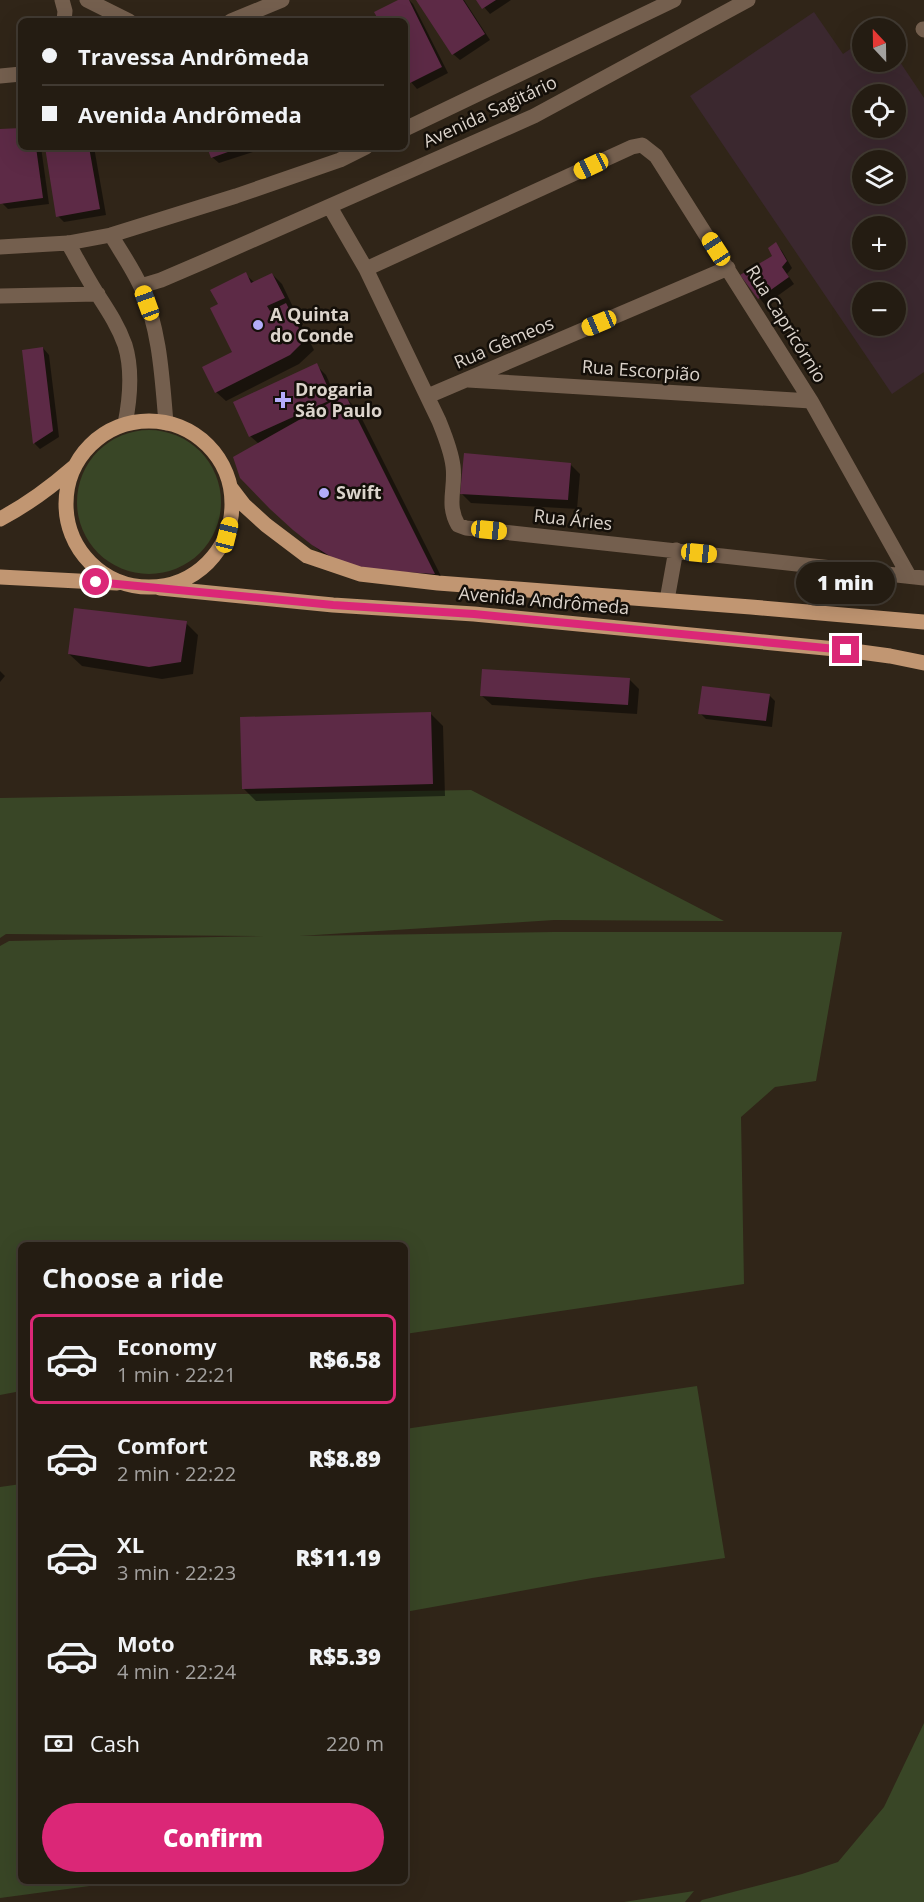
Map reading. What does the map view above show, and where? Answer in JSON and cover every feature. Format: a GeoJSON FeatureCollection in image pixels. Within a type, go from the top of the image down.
{"type":"FeatureCollection","features":[{"type":"Feature","properties":{"kind":"main road"},"geometry":{"type":"LineString","coordinates":[[0,519],[55,483],[74,467],[87,448],[105,433],[125,424],[166,423],[184,429],[201,439],[215,453],[225,469],[231,488],[232,512],[229,527],[227,535],[214,556],[197,573],[160,588],[0,577]]}},
{"type":"Feature","properties":{"kind":"main road"},"geometry":{"type":"LineString","coordinates":[[74,467],[65,494],[66,522],[69,531],[76,548],[95,569],[119,584]]}},
{"type":"Feature","properties":{"kind":"main road","name":"Avenida Andrômeda"},"geometry":{"type":"LineString","coordinates":[[231,488],[244,505],[266,525],[307,556],[360,574],[438,583],[924,622]]}},
{"type":"Feature","properties":{"kind":"main road","name":"Avenida Andrômeda"},"geometry":{"type":"LineString","coordinates":[[160,588],[333,605],[474,614],[822,648],[890,656],[924,663]]}},
{"type":"Feature","properties":{"kind":"street"},"geometry":{"type":"LineString","coordinates":[[62,0],[64,18]]}},
{"type":"Feature","properties":{"kind":"street"},"geometry":{"type":"LineString","coordinates":[[87,0],[123,18]]}},
{"type":"Feature","properties":{"kind":"street"},"geometry":{"type":"LineString","coordinates":[[238,18],[282,0]]}},
{"type":"Feature","properties":{"kind":"street","name":"Avenida Sagitário"},"geometry":{"type":"LineString","coordinates":[[408,128],[674,0]]}},
{"type":"Feature","properties":{"kind":"street","name":"Avenida Sagitário"},"geometry":{"type":"LineString","coordinates":[[141,286],[161,280],[330,207],[534,116],[748,0]]}},
{"type":"Feature","properties":{"kind":"street"},"geometry":{"type":"LineString","coordinates":[[0,76],[18,74]]}},
{"type":"Feature","properties":{"kind":"street","name":"Rua Capricórnio"},"geometry":{"type":"LineString","coordinates":[[366,269],[632,147],[642,146],[656,156],[728,268],[812,401],[917,577]]}},
{"type":"Feature","properties":{"kind":"street"},"geometry":{"type":"LineString","coordinates":[[0,247],[68,243],[111,235],[236,196],[340,160],[360,150]]}},
{"type":"Feature","properties":{"kind":"street","name":"Rua Áries"},"geometry":{"type":"LineString","coordinates":[[330,207],[366,269],[440,421],[451,456],[454,483],[451,508],[458,525],[466,528],[917,577]]}},
{"type":"Feature","properties":{"kind":"street"},"geometry":{"type":"LineString","coordinates":[[111,235],[141,286],[153,321],[161,361],[166,423]]}},
{"type":"Feature","properties":{"kind":"street"},"geometry":{"type":"LineString","coordinates":[[68,243],[109,309],[125,347],[130,399],[125,424]]}},
{"type":"Feature","properties":{"kind":"street","name":"Rua Gêmeos"},"geometry":{"type":"LineString","coordinates":[[428,396],[728,268]]}},
{"type":"Feature","properties":{"kind":"street"},"geometry":{"type":"LineString","coordinates":[[0,296],[98,294]]}},
{"type":"Feature","properties":{"kind":"street","name":"Rua Escorpião"},"geometry":{"type":"LineString","coordinates":[[468,380],[812,401]]}},
{"type":"Feature","properties":{"kind":"street"},"geometry":{"type":"LineString","coordinates":[[667,600],[675,550]]}},
{"type":"Feature","properties":{"kind":"shaded area"},"geometry":{"type":"Polygon","coordinates":[[[814,12],[843,54],[852,48],[852,72],[906,71],[924,98],[924,372],[892,394],[853,336],[906,336],[906,282],[852,282],[852,335],[690,96],[814,12]]]}},
{"type":"Feature","properties":{"kind":"green space"},"geometry":{"type":"Polygon","coordinates":[[[149,430],[177,435],[200,451],[216,474],[221,502],[216,530],[200,553],[177,569],[149,574],[121,569],[98,553],[82,530],[77,502],[82,474],[98,451],[121,435],[149,430]]]}},
{"type":"Feature","properties":{"kind":"green space"},"geometry":{"type":"Polygon","coordinates":[[[471,790],[724,921],[554,920],[299,936],[554,932],[842,932],[816,1081],[775,1087],[741,1117],[744,1284],[408,1334],[408,1242],[18,1242],[18,1392],[0,1395],[0,946],[9,941],[264,936],[6,934],[0,938],[0,798],[471,790]]]}},
{"type":"Feature","properties":{"kind":"green space"},"geometry":{"type":"Polygon","coordinates":[[[697,1386],[725,1558],[592,1578],[408,1611],[408,1429],[697,1386]]]}},
{"type":"Feature","properties":{"kind":"green space"},"geometry":{"type":"Polygon","coordinates":[[[18,1484],[18,1884],[105,1884],[0,1898],[0,1487],[18,1484]]]}},
{"type":"Feature","properties":{"kind":"green space"},"geometry":{"type":"Polygon","coordinates":[[[924,1723],[924,1902],[700,1902],[838,1862],[884,1807],[924,1723]]]}},
{"type":"Feature","properties":{"kind":"green space"},"geometry":{"type":"Polygon","coordinates":[[[694,1891],[685,1902],[624,1902],[694,1891]]]}},
{"type":"Feature","properties":{"kind":"building"},"geometry":{"type":"Polygon","coordinates":[[[398,0],[409,0],[442,67],[410,83],[408,79],[408,18],[377,18],[374,12],[398,0]]]}},
{"type":"Feature","properties":{"kind":"building"},"geometry":{"type":"Polygon","coordinates":[[[416,0],[463,0],[485,34],[452,55],[416,0]]]}},
{"type":"Feature","properties":{"kind":"building"},"geometry":{"type":"Polygon","coordinates":[[[476,0],[496,0],[482,9],[476,0]]]}},
{"type":"Feature","properties":{"kind":"building"},"geometry":{"type":"Polygon","coordinates":[[[18,128],[18,150],[36,150],[43,198],[0,204],[0,129],[18,128]]]}},
{"type":"Feature","properties":{"kind":"building"},"geometry":{"type":"Polygon","coordinates":[[[45,150],[90,150],[100,209],[56,217],[45,150]]]}},
{"type":"Feature","properties":{"kind":"building"},"geometry":{"type":"Polygon","coordinates":[[[208,150],[234,150],[211,158],[208,150]]]}},
{"type":"Feature","properties":{"kind":"building"},"geometry":{"type":"Polygon","coordinates":[[[776,242],[787,261],[782,267],[789,277],[758,299],[740,275],[772,256],[768,248],[776,242]]]}},
{"type":"Feature","properties":{"kind":"building","name":"A Quinta do Conde"},"geometry":{"type":"Polygon","coordinates":[[[246,272],[251,283],[272,273],[285,298],[267,306],[270,311],[286,303],[305,340],[290,355],[215,393],[202,367],[232,352],[210,308],[218,304],[210,290],[246,272]]]}},
{"type":"Feature","properties":{"kind":"building"},"geometry":{"type":"Polygon","coordinates":[[[43,347],[53,431],[33,444],[22,350],[43,347]]]}},
{"type":"Feature","properties":{"kind":"building","name":"Drogaria São Paulo"},"geometry":{"type":"Polygon","coordinates":[[[317,363],[333,399],[249,437],[233,402],[317,363]]]}},
{"type":"Feature","properties":{"kind":"building","name":"Swift"},"geometry":{"type":"Polygon","coordinates":[[[345,394],[435,574],[357,569],[336,560],[293,530],[240,478],[233,457],[345,394]]]}},
{"type":"Feature","properties":{"kind":"building"},"geometry":{"type":"Polygon","coordinates":[[[464,453],[571,463],[568,500],[460,494],[464,453]]]}},
{"type":"Feature","properties":{"kind":"building"},"geometry":{"type":"Polygon","coordinates":[[[74,608],[187,621],[181,662],[149,667],[68,654],[74,608]]]}},
{"type":"Feature","properties":{"kind":"building"},"geometry":{"type":"Polygon","coordinates":[[[482,669],[630,678],[628,705],[480,696],[482,669]]]}},
{"type":"Feature","properties":{"kind":"building"},"geometry":{"type":"Polygon","coordinates":[[[702,686],[770,694],[766,721],[698,714],[702,686]]]}},
{"type":"Feature","properties":{"kind":"building"},"geometry":{"type":"Polygon","coordinates":[[[431,712],[433,784],[242,789],[240,717],[431,712]]]}},
{"type":"Feature","properties":{"kind":"place","name":"A Quinta do Conde"},"geometry":{"type":"Point","coordinates":[258,325]}},
{"type":"Feature","properties":{"kind":"place","name":"Drogaria São Paulo"},"geometry":{"type":"Point","coordinates":[283,400]}},
{"type":"Feature","properties":{"kind":"place","name":"Swift"},"geometry":{"type":"Point","coordinates":[324,493]}},
{"type":"Feature","properties":{"kind":"route"},"geometry":{"type":"LineString","coordinates":[[96,582],[333,605],[474,614],[846,650]]}}]}
